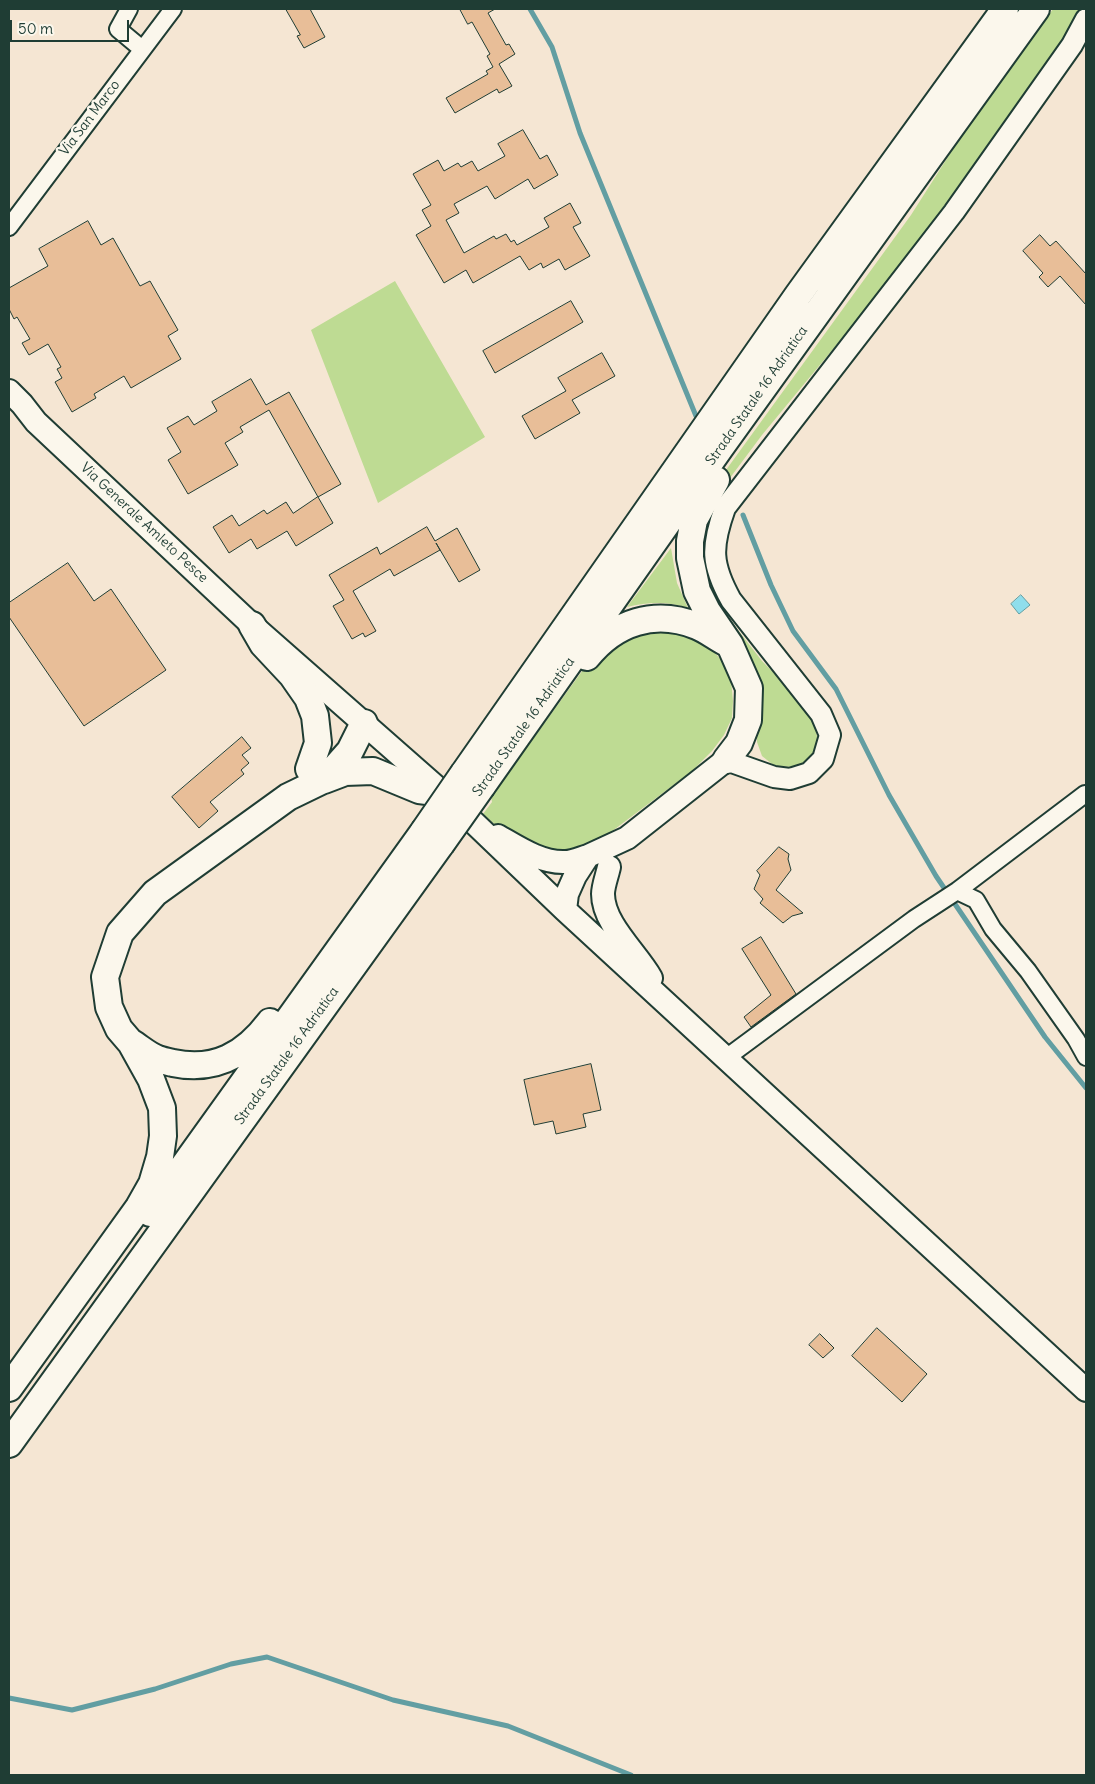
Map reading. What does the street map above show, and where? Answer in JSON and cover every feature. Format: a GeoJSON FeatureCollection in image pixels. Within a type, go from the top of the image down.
{"type":"FeatureCollection","features":[{"type":"Feature","properties":{"kind":"highway","name":"Strada Statale 16 Adriatica"},"geometry":{"type":"LineString","coordinates":[[472,780],[519,695],[798,295],[1005,9]]}},
{"type":"Feature","properties":{"kind":"highway","name":"Strada Statale 16 Adriatica"},"geometry":{"type":"LineString","coordinates":[[9,1409],[432,838],[472,780],[720,448],[1036,9]]}},
{"type":"Feature","properties":{"kind":"highway"},"geometry":{"type":"LineString","coordinates":[[726,760],[738,742],[748,720],[749,688],[730,645],[697,591],[690,558],[690,541],[694,520],[722,470],[792,373],[907,203],[924,174],[934,150]]}},
{"type":"Feature","properties":{"kind":"highway"},"geometry":{"type":"LineString","coordinates":[[472,780],[548,709],[591,653],[607,637],[631,623],[652,618],[673,618],[698,626],[730,645]]}},
{"type":"Feature","properties":{"kind":"highway"},"geometry":{"type":"LineString","coordinates":[[252,625],[263,644],[308,698],[315,716],[318,743],[315,775]]}},
{"type":"Feature","properties":{"kind":"highway"},"geometry":{"type":"LineString","coordinates":[[315,775],[322,749],[335,738],[364,723]]}},
{"type":"Feature","properties":{"kind":"highway"},"geometry":{"type":"LineString","coordinates":[[9,1388],[134,1213],[152,1184],[161,1150],[162,1108],[151,1079],[131,1043],[119,1029],[109,1007],[105,977],[120,933],[155,893],[257,821],[315,775],[372,771],[419,790],[443,793]]}},
{"type":"Feature","properties":{"kind":"highway","name":"Strada Statale 16 Adriatica"},"geometry":{"type":"LineString","coordinates":[[9,1444],[383,924],[432,838]]}},
{"type":"Feature","properties":{"kind":"highway"},"geometry":{"type":"LineString","coordinates":[[131,1043],[159,1060],[200,1066],[229,1059],[246,1049],[432,838]]}},
{"type":"Feature","properties":{"kind":"main road"},"geometry":{"type":"LineString","coordinates":[[9,391],[36,422]]}},
{"type":"Feature","properties":{"kind":"main road"},"geometry":{"type":"LineString","coordinates":[[9,404],[36,422]]}},
{"type":"Feature","properties":{"kind":"main road","name":"Via Generale Amleto Pesce"},"geometry":{"type":"LineString","coordinates":[[36,422],[252,625],[443,793],[565,910],[1086,1390]]}},
{"type":"Feature","properties":{"kind":"main road"},"geometry":{"type":"LineString","coordinates":[[482,832],[498,836],[546,860],[566,862],[588,856],[627,838],[726,760]]}},
{"type":"Feature","properties":{"kind":"main road"},"geometry":{"type":"LineString","coordinates":[[565,910],[593,888],[609,868],[627,838]]}},
{"type":"Feature","properties":{"kind":"main road"},"geometry":{"type":"LineString","coordinates":[[565,910],[567,894],[575,876],[588,856]]}},
{"type":"Feature","properties":{"kind":"main road"},"geometry":{"type":"LineString","coordinates":[[609,868],[603,894],[608,915],[619,934],[644,966],[665,1002]]}},
{"type":"Feature","properties":{"kind":"street"},"geometry":{"type":"LineString","coordinates":[[129,9],[118,29],[142,49]]}},
{"type":"Feature","properties":{"kind":"street","name":"Via San Marco"},"geometry":{"type":"LineString","coordinates":[[9,227],[172,9]]}},
{"type":"Feature","properties":{"kind":"street"},"geometry":{"type":"LineString","coordinates":[[726,760],[774,777],[790,779],[808,774],[822,760],[830,735],[822,714],[732,600],[720,581],[714,557],[716,532],[725,508],[954,212],[1072,45],[1086,19]]}},
{"type":"Feature","properties":{"kind":"street"},"geometry":{"type":"LineString","coordinates":[[726,1058],[914,919],[957,891],[1085,794]]}},
{"type":"Feature","properties":{"kind":"street"},"geometry":{"type":"LineString","coordinates":[[957,891],[976,900],[993,929],[1028,971],[1076,1039],[1086,1057]]}},
{"type":"Feature","properties":{"kind":"green space"},"geometry":{"type":"Polygon","coordinates":[[[1053,9],[1082,9],[900,268],[762,435],[724,486],[703,531],[702,563],[710,591],[762,661],[814,723],[817,736],[816,749],[811,759],[793,767],[777,766],[762,756],[757,742],[757,729],[694,560],[718,481],[911,215],[974,116],[1053,9]]]}},
{"type":"Feature","properties":{"kind":"green space"},"geometry":{"type":"Polygon","coordinates":[[[395,281],[485,437],[378,503],[311,330],[395,281]]]}},
{"type":"Feature","properties":{"kind":"green space"},"geometry":{"type":"Polygon","coordinates":[[[671,548],[677,583],[688,608],[658,603],[627,607],[671,548]]]}},
{"type":"Feature","properties":{"kind":"green space"},"geometry":{"type":"Polygon","coordinates":[[[675,628],[710,647],[722,661],[731,680],[732,718],[724,735],[712,751],[692,771],[603,838],[579,850],[549,852],[498,827],[483,814],[492,802],[491,797],[593,656],[617,636],[675,628]]]}},
{"type":"Feature","properties":{"kind":"water"},"geometry":{"type":"Polygon","coordinates":[[[1021,595],[1030,605],[1019,614],[1011,604],[1021,595]]]}},
{"type":"Feature","properties":{"kind":"building"},"geometry":{"type":"Polygon","coordinates":[[[286,9],[310,9],[325,37],[304,48],[297,36],[300,35],[286,9]]]}},
{"type":"Feature","properties":{"kind":"building"},"geometry":{"type":"Polygon","coordinates":[[[460,9],[495,9],[488,13],[506,45],[509,44],[515,54],[499,64],[512,86],[499,93],[497,89],[455,113],[446,98],[488,74],[486,71],[493,67],[487,56],[490,54],[472,22],[468,24],[460,9]]]}},
{"type":"Feature","properties":{"kind":"building"},"geometry":{"type":"Polygon","coordinates":[[[523,130],[540,159],[547,155],[558,175],[534,189],[528,179],[495,199],[487,186],[454,204],[459,213],[446,220],[464,253],[494,236],[496,239],[506,234],[511,242],[514,240],[517,245],[549,227],[544,218],[570,203],[581,223],[573,227],[590,256],[565,270],[559,259],[543,268],[541,263],[529,270],[520,256],[473,283],[466,270],[444,283],[416,235],[431,226],[422,210],[431,205],[413,174],[438,160],[444,171],[458,163],[461,167],[472,161],[478,171],[505,156],[498,144],[523,130]]]}},
{"type":"Feature","properties":{"kind":"building"},"geometry":{"type":"Polygon","coordinates":[[[88,221],[101,245],[113,238],[140,286],[150,281],[178,330],[168,336],[181,359],[131,388],[124,376],[94,394],[96,398],[72,412],[55,382],[62,378],[57,369],[61,367],[48,344],[29,355],[22,343],[30,339],[17,317],[14,319],[9,309],[9,288],[48,266],[39,249],[88,221]]]}},
{"type":"Feature","properties":{"kind":"building"},"geometry":{"type":"Polygon","coordinates":[[[1040,235],[1050,246],[1056,241],[1086,274],[1086,305],[1060,276],[1048,287],[1039,277],[1043,273],[1023,251],[1040,235]]]}},
{"type":"Feature","properties":{"kind":"building"},"geometry":{"type":"Polygon","coordinates":[[[571,301],[583,322],[495,373],[483,351],[571,301]]]}},
{"type":"Feature","properties":{"kind":"building"},"geometry":{"type":"Polygon","coordinates":[[[602,353],[615,376],[572,400],[580,413],[535,439],[522,416],[566,391],[558,378],[602,353]]]}},
{"type":"Feature","properties":{"kind":"building"},"geometry":{"type":"Polygon","coordinates":[[[251,379],[266,405],[289,392],[341,484],[318,497],[269,410],[240,427],[243,432],[225,443],[238,465],[188,494],[168,460],[181,452],[167,428],[188,416],[194,425],[217,411],[212,402],[251,379]]]}},
{"type":"Feature","properties":{"kind":"building"},"geometry":{"type":"Polygon","coordinates":[[[318,497],[333,523],[296,546],[287,531],[257,549],[251,539],[229,553],[213,527],[232,515],[239,526],[264,510],[267,514],[286,502],[293,513],[318,497]]]}},
{"type":"Feature","properties":{"kind":"building"},"geometry":{"type":"Polygon","coordinates":[[[427,527],[435,541],[457,528],[480,570],[459,582],[436,543],[440,550],[394,576],[390,569],[353,591],[376,631],[365,637],[363,633],[352,639],[333,606],[344,600],[329,575],[377,547],[380,554],[427,527]]]}},
{"type":"Feature","properties":{"kind":"building"},"geometry":{"type":"Polygon","coordinates":[[[68,563],[94,601],[111,589],[166,670],[84,726],[9,617],[9,603],[68,563]]]}},
{"type":"Feature","properties":{"kind":"building"},"geometry":{"type":"Polygon","coordinates":[[[242,737],[251,748],[242,755],[249,763],[241,770],[244,774],[210,802],[218,811],[199,828],[172,797],[242,737]]]}},
{"type":"Feature","properties":{"kind":"building"},"geometry":{"type":"Polygon","coordinates":[[[779,847],[789,854],[788,859],[791,870],[776,890],[803,913],[792,916],[783,923],[760,903],[763,899],[754,889],[760,875],[757,871],[779,847]]]}},
{"type":"Feature","properties":{"kind":"building"},"geometry":{"type":"Polygon","coordinates":[[[761,937],[796,994],[751,1027],[744,1017],[771,995],[742,949],[761,937]]]}},
{"type":"Feature","properties":{"kind":"building"},"geometry":{"type":"Polygon","coordinates":[[[591,1064],[601,1110],[583,1114],[586,1127],[556,1134],[553,1121],[534,1125],[524,1080],[591,1064]]]}},
{"type":"Feature","properties":{"kind":"building"},"geometry":{"type":"Polygon","coordinates":[[[877,1328],[927,1374],[902,1402],[852,1356],[877,1328]]]}},
{"type":"Feature","properties":{"kind":"building"},"geometry":{"type":"Polygon","coordinates":[[[820,1334],[834,1348],[823,1358],[809,1345],[820,1334]]]}},
{"type":"Feature","properties":{"kind":"waterway"},"geometry":{"type":"LineString","coordinates":[[530,9],[552,47],[580,133],[696,416]]}},
{"type":"Feature","properties":{"kind":"waterway"},"geometry":{"type":"LineString","coordinates":[[743,515],[771,585],[793,631],[836,689],[889,795],[936,876],[1045,1037],[1086,1088]]}},
{"type":"Feature","properties":{"kind":"waterway"},"geometry":{"type":"LineString","coordinates":[[9,1698],[72,1710],[155,1689],[231,1664],[267,1657],[393,1700],[508,1726],[631,1775]]}}]}
